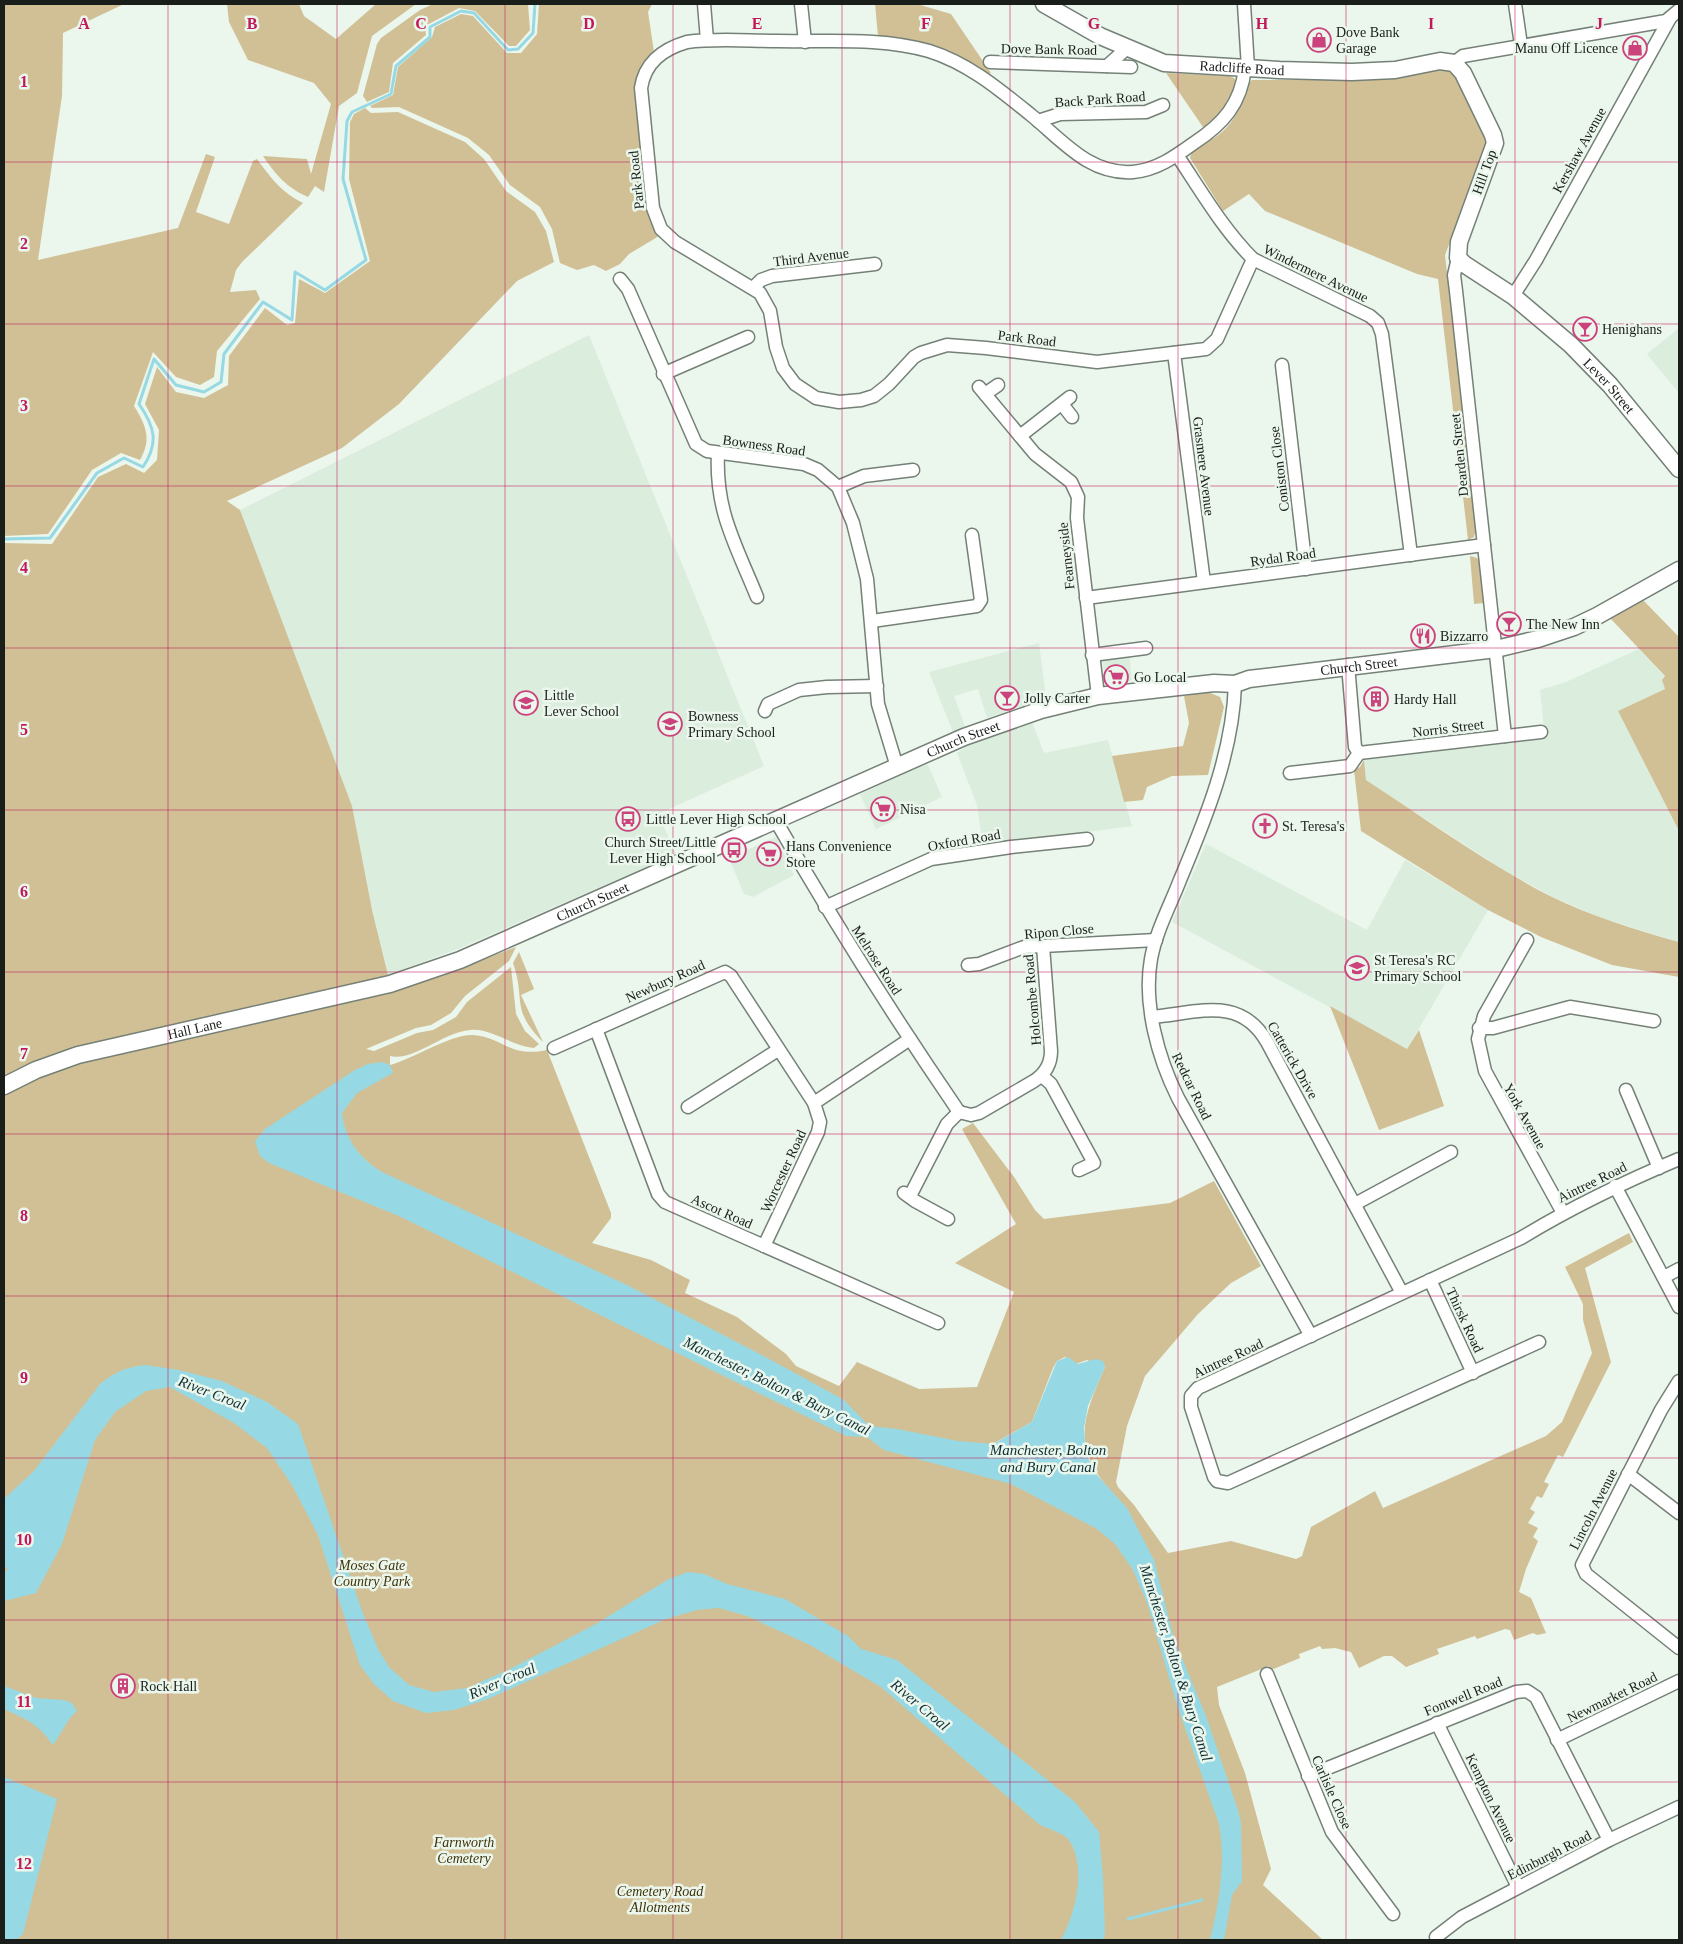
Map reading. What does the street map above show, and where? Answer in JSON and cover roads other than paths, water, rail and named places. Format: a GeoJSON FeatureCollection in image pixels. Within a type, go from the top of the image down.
{"type":"FeatureCollection","features":[{"type":"Feature","properties":{"kind":"main road","name":"Radcliffe Road"},"geometry":{"type":"LineString","coordinates":[[1044,4],[1126,49],[1164,63],[1352,72],[1395,70],[1440,61],[1454,63]]}},
{"type":"Feature","properties":{"kind":"main road","name":"Hill Top"},"geometry":{"type":"LineString","coordinates":[[1454,63],[1463,73],[1493,135],[1495,143],[1459,242],[1458,258]]}},
{"type":"Feature","properties":{"kind":"main road","name":"Lever Street"},"geometry":{"type":"LineString","coordinates":[[1458,258],[1464,264],[1513,296],[1571,346],[1610,385],[1679,468]]}},
{"type":"Feature","properties":{"kind":"main road","name":"Church Street"},"geometry":{"type":"LineString","coordinates":[[390,984],[460,960],[776,822],[896,767],[1010,719],[1098,696],[1214,683],[1235,684],[1249,679],[1348,665],[1496,648],[1538,639],[1574,627],[1679,570]]}},
{"type":"Feature","properties":{"kind":"main road","name":"Hall Lane"},"geometry":{"type":"LineString","coordinates":[[4,1086],[36,1070],[78,1055],[390,984]]}},
{"type":"Feature","properties":{"kind":"street"},"geometry":{"type":"LineString","coordinates":[[704,4],[707,40]]}},
{"type":"Feature","properties":{"kind":"street"},"geometry":{"type":"LineString","coordinates":[[801,4],[805,42]]}},
{"type":"Feature","properties":{"kind":"street","name":"Park Road"},"geometry":{"type":"LineString","coordinates":[[1244,4],[1247,68],[1244,82],[1228,115],[1211,132],[1177,155],[1158,166],[1135,172],[1104,169],[1085,161],[970,69],[956,61],[928,51],[888,43],[707,40],[677,45],[660,54],[645,71],[642,98],[653,208],[656,218],[666,235],[753,288],[765,299],[770,310],[778,358],[788,376],[806,392],[828,401],[848,402],[874,396],[921,352],[947,346],[1097,362],[1206,349],[1217,339],[1253,259]]}},
{"type":"Feature","properties":{"kind":"street"},"geometry":{"type":"LineString","coordinates":[[1515,4],[1521,45]]}},
{"type":"Feature","properties":{"kind":"street"},"geometry":{"type":"LineString","coordinates":[[1454,63],[1463,56],[1666,20],[1675,14]]}},
{"type":"Feature","properties":{"kind":"street","name":"Kershaw Avenue"},"geometry":{"type":"LineString","coordinates":[[1513,296],[1536,260],[1675,14]]}},
{"type":"Feature","properties":{"kind":"street","name":"Dove Bank Road"},"geometry":{"type":"LineString","coordinates":[[1108,66],[1126,49]]}},
{"type":"Feature","properties":{"kind":"street","name":"Dove Bank Road"},"geometry":{"type":"LineString","coordinates":[[990,62],[1131,67]]}},
{"type":"Feature","properties":{"kind":"street","name":"Back Park Road"},"geometry":{"type":"LineString","coordinates":[[1038,122],[1060,114],[1146,112],[1163,105]]}},
{"type":"Feature","properties":{"kind":"street","name":"Windermere Avenue"},"geometry":{"type":"LineString","coordinates":[[1177,155],[1216,215],[1239,246],[1253,259],[1370,316],[1378,323],[1382,334],[1411,555]]}},
{"type":"Feature","properties":{"kind":"street","name":"Dearden Street"},"geometry":{"type":"LineString","coordinates":[[1458,258],[1454,275],[1506,736]]}},
{"type":"Feature","properties":{"kind":"street","name":"Third Avenue"},"geometry":{"type":"LineString","coordinates":[[753,288],[761,280],[772,276],[876,264]]}},
{"type":"Feature","properties":{"kind":"street","name":"Bowness Road"},"geometry":{"type":"LineString","coordinates":[[620,279],[628,289],[696,444],[707,452],[804,464],[818,470],[838,488],[859,542],[867,579],[882,721],[896,767]]}},
{"type":"Feature","properties":{"kind":"street"},"geometry":{"type":"LineString","coordinates":[[664,374],[722,343],[748,337]]}},
{"type":"Feature","properties":{"kind":"street","name":"Grasmere Avenue"},"geometry":{"type":"LineString","coordinates":[[1174,353],[1204,582]]}},
{"type":"Feature","properties":{"kind":"street","name":"Coniston Close"},"geometry":{"type":"LineString","coordinates":[[1282,365],[1306,569]]}},
{"type":"Feature","properties":{"kind":"street","name":"Fearneyside"},"geometry":{"type":"LineString","coordinates":[[998,385],[982,390],[1035,454],[1065,475],[1076,490],[1077,518],[1098,696]]}},
{"type":"Feature","properties":{"kind":"street"},"geometry":{"type":"LineString","coordinates":[[1020,436],[1066,400],[1072,417]]}},
{"type":"Feature","properties":{"kind":"street"},"geometry":{"type":"LineString","coordinates":[[718,453],[717,477],[722,508],[757,597]]}},
{"type":"Feature","properties":{"kind":"street"},"geometry":{"type":"LineString","coordinates":[[838,488],[864,476],[913,470]]}},
{"type":"Feature","properties":{"kind":"street"},"geometry":{"type":"LineString","coordinates":[[872,621],[977,606],[981,600],[972,534]]}},
{"type":"Feature","properties":{"kind":"street","name":"Rydal Road"},"geometry":{"type":"LineString","coordinates":[[1086,598],[1484,545]]}},
{"type":"Feature","properties":{"kind":"street"},"geometry":{"type":"LineString","coordinates":[[1092,655],[1146,648]]}},
{"type":"Feature","properties":{"kind":"street"},"geometry":{"type":"LineString","coordinates":[[1290,773],[1305,777],[1350,766],[1359,753],[1355,747],[1348,665]]}},
{"type":"Feature","properties":{"kind":"street","name":"Redcar Road"},"geometry":{"type":"LineString","coordinates":[[1235,684],[1234,706],[1214,792],[1156,940],[1151,960],[1152,1017],[1157,1045],[1165,1072],[1310,1336]]}},
{"type":"Feature","properties":{"kind":"street"},"geometry":{"type":"LineString","coordinates":[[766,712],[768,704],[799,690],[827,687],[877,686]]}},
{"type":"Feature","properties":{"kind":"street","name":"Norris Street"},"geometry":{"type":"LineString","coordinates":[[1359,753],[1541,732]]}},
{"type":"Feature","properties":{"kind":"street","name":"Melrose Road"},"geometry":{"type":"LineString","coordinates":[[776,822],[825,907],[910,1040],[959,1112]]}},
{"type":"Feature","properties":{"kind":"street","name":"Oxford Road"},"geometry":{"type":"LineString","coordinates":[[825,907],[932,859],[1011,847],[1087,839]]}},
{"type":"Feature","properties":{"kind":"street","name":"Ripon Close"},"geometry":{"type":"LineString","coordinates":[[968,965],[979,964],[1024,947],[1156,940]]}},
{"type":"Feature","properties":{"kind":"street"},"geometry":{"type":"LineString","coordinates":[[1527,940],[1479,1028],[1493,1028],[1570,1007],[1654,1021]]}},
{"type":"Feature","properties":{"kind":"street","name":"Holcombe Road"},"geometry":{"type":"LineString","coordinates":[[1042,1076],[1047,1068],[1051,1051],[1043,946]]}},
{"type":"Feature","properties":{"kind":"street","name":"Newbury Road"},"geometry":{"type":"LineString","coordinates":[[554,1048],[724,972],[731,976],[814,1103]]}},
{"type":"Feature","properties":{"kind":"street","name":"Catterick Drive"},"geometry":{"type":"LineString","coordinates":[[1152,1017],[1228,1010],[1253,1022],[1267,1042],[1402,1293]]}},
{"type":"Feature","properties":{"kind":"street","name":"York Avenue"},"geometry":{"type":"LineString","coordinates":[[1479,1028],[1479,1047],[1491,1085],[1563,1213]]}},
{"type":"Feature","properties":{"kind":"street","name":"Ascot Road"},"geometry":{"type":"LineString","coordinates":[[596,1029],[661,1198],[938,1323]]}},
{"type":"Feature","properties":{"kind":"street"},"geometry":{"type":"LineString","coordinates":[[814,1103],[910,1040]]}},
{"type":"Feature","properties":{"kind":"street"},"geometry":{"type":"LineString","coordinates":[[688,1107],[778,1050]]}},
{"type":"Feature","properties":{"kind":"street"},"geometry":{"type":"LineString","coordinates":[[948,1219],[915,1201],[907,1194],[947,1124],[959,1112],[971,1115],[979,1113],[1042,1076],[1051,1084],[1094,1163],[1079,1170]]}},
{"type":"Feature","properties":{"kind":"street"},"geometry":{"type":"LineString","coordinates":[[1626,1090],[1659,1168]]}},
{"type":"Feature","properties":{"kind":"street","name":"Worcester Road"},"geometry":{"type":"LineString","coordinates":[[764,1246],[818,1132],[820,1122],[814,1103]]}},
{"type":"Feature","properties":{"kind":"street"},"geometry":{"type":"LineString","coordinates":[[1355,1204],[1451,1152]]}},
{"type":"Feature","properties":{"kind":"street","name":"Aintree Road"},"geometry":{"type":"LineString","coordinates":[[1539,1342],[1234,1482],[1223,1483],[1218,1481],[1211,1470],[1190,1407],[1190,1396],[1193,1391],[1521,1238],[1563,1213],[1615,1186],[1679,1159]]}},
{"type":"Feature","properties":{"kind":"street"},"geometry":{"type":"LineString","coordinates":[[1615,1186],[1679,1307]]}},
{"type":"Feature","properties":{"kind":"street"},"geometry":{"type":"LineString","coordinates":[[1664,1277],[1679,1269]]}},
{"type":"Feature","properties":{"kind":"street","name":"Thirsk Road"},"geometry":{"type":"LineString","coordinates":[[1430,1280],[1473,1373]]}},
{"type":"Feature","properties":{"kind":"street","name":"Lincoln Avenue"},"geometry":{"type":"LineString","coordinates":[[1679,1381],[1661,1410],[1582,1562],[1582,1568],[1679,1648]]}},
{"type":"Feature","properties":{"kind":"street"},"geometry":{"type":"LineString","coordinates":[[1628,1474],[1679,1513]]}},
{"type":"Feature","properties":{"kind":"street","name":"Carlisle Close"},"geometry":{"type":"LineString","coordinates":[[1267,1674],[1278,1685],[1308,1776],[1332,1832],[1387,1896],[1393,1914]]}},
{"type":"Feature","properties":{"kind":"street","name":"Newmarket Road"},"geometry":{"type":"LineString","coordinates":[[1557,1740],[1679,1681]]}},
{"type":"Feature","properties":{"kind":"street","name":"Fontwell Road"},"geometry":{"type":"LineString","coordinates":[[1308,1776],[1521,1690],[1532,1693],[1536,1697],[1609,1840]]}},
{"type":"Feature","properties":{"kind":"street","name":"Kempton Avenue"},"geometry":{"type":"LineString","coordinates":[[1437,1723],[1518,1887]]}},
{"type":"Feature","properties":{"kind":"street","name":"Edinburgh Road"},"geometry":{"type":"LineString","coordinates":[[1434,1935],[1462,1917],[1518,1887],[1609,1840],[1679,1807]]}},
{"type":"Feature","properties":{"kind":"water","name":"Manchester, Bolton and Bury Canal"},"geometry":{"type":"Polygon","coordinates":[[[382,1062],[390,1065],[393,1073],[357,1093],[342,1113],[351,1140],[361,1155],[376,1168],[627,1285],[771,1360],[844,1400],[869,1426],[897,1429],[958,1441],[993,1444],[1032,1422],[1057,1361],[1068,1357],[1078,1364],[1095,1359],[1103,1361],[1105,1367],[1088,1406],[1084,1428],[1086,1454],[1097,1475],[1127,1508],[1154,1560],[1174,1639],[1206,1716],[1241,1823],[1242,1881],[1232,1895],[1224,1940],[1210,1940],[1222,1868],[1219,1824],[1178,1708],[1147,1603],[1133,1570],[1115,1544],[1097,1529],[1011,1484],[884,1450],[867,1437],[846,1436],[399,1216],[269,1163],[260,1156],[255,1141],[265,1129],[355,1070],[368,1064],[382,1062]]]}},
{"type":"Feature","properties":{"kind":"water","name":"River Croal"},"geometry":{"type":"Polygon","coordinates":[[[145,1365],[179,1370],[222,1381],[267,1402],[298,1424],[362,1611],[378,1649],[389,1667],[409,1685],[434,1692],[467,1688],[506,1671],[594,1625],[669,1579],[688,1572],[704,1574],[727,1584],[785,1599],[848,1636],[861,1649],[897,1660],[1075,1802],[1099,1832],[1103,1878],[1105,1934],[1103,1940],[1061,1940],[1075,1904],[1078,1876],[1074,1850],[1066,1837],[1040,1825],[881,1687],[810,1645],[747,1616],[719,1608],[697,1610],[666,1619],[488,1699],[454,1710],[426,1713],[393,1701],[374,1684],[360,1665],[318,1535],[292,1485],[267,1448],[234,1423],[170,1387],[146,1391],[115,1412],[95,1440],[62,1544],[36,1593],[4,1601],[4,1572],[8,1569],[4,1566],[4,1499],[34,1471],[100,1384],[121,1371],[145,1365]]]}},
{"type":"Feature","properties":{"kind":"water"},"geometry":{"type":"Polygon","coordinates":[[[4,1686],[36,1698],[64,1700],[72,1703],[77,1711],[70,1718],[53,1745],[42,1731],[32,1723],[4,1709],[4,1686]]]}},
{"type":"Feature","properties":{"kind":"water"},"geometry":{"type":"Polygon","coordinates":[[[4,1777],[57,1799],[23,1934],[16,1940],[4,1940],[4,1777]]]}},
{"type":"Feature","properties":{"kind":"waterway"},"geometry":{"type":"LineString","coordinates":[[4,539],[50,538],[97,473],[124,458],[143,467],[151,450],[153,435],[149,420],[139,404],[154,359],[176,385],[204,392],[221,382],[224,354],[263,302],[292,320],[295,272],[325,290],[366,260],[343,179],[347,121],[352,112],[391,94],[396,66],[430,37],[430,27],[461,11],[474,13],[508,50],[518,49],[533,33],[535,4]]}},
{"type":"Feature","properties":{"kind":"waterway"},"geometry":{"type":"LineString","coordinates":[[1128,1919],[1202,1900]]}},
{"type":"Feature","properties":{"kind":"place","name":"Dove Bank Garage"},"geometry":{"type":"Point","coordinates":[1319,40]}},
{"type":"Feature","properties":{"kind":"place","name":"Manu Off Licence"},"geometry":{"type":"Point","coordinates":[1635,48]}},
{"type":"Feature","properties":{"kind":"place","name":"Henighans"},"geometry":{"type":"Point","coordinates":[1585,329]}},
{"type":"Feature","properties":{"kind":"place","name":"The New Inn"},"geometry":{"type":"Point","coordinates":[1509,624]}},
{"type":"Feature","properties":{"kind":"place","name":"Bizzarro"},"geometry":{"type":"Point","coordinates":[1423,636]}},
{"type":"Feature","properties":{"kind":"place","name":"Go Local"},"geometry":{"type":"Point","coordinates":[1116,677]}},
{"type":"Feature","properties":{"kind":"place","name":"Jolly Carter"},"geometry":{"type":"Point","coordinates":[1007,698]}},
{"type":"Feature","properties":{"kind":"place","name":"Hardy Hall"},"geometry":{"type":"Point","coordinates":[1376,699]}},
{"type":"Feature","properties":{"kind":"place","name":"Little Lever School"},"geometry":{"type":"Point","coordinates":[526,703]}},
{"type":"Feature","properties":{"kind":"place","name":"Bowness Primary School"},"geometry":{"type":"Point","coordinates":[670,724]}},
{"type":"Feature","properties":{"kind":"place","name":"Nisa"},"geometry":{"type":"Point","coordinates":[883,809]}},
{"type":"Feature","properties":{"kind":"place","name":"Little Lever High School"},"geometry":{"type":"Point","coordinates":[628,819]}},
{"type":"Feature","properties":{"kind":"place","name":"St. Teresa's"},"geometry":{"type":"Point","coordinates":[1265,826]}},
{"type":"Feature","properties":{"kind":"place","name":"Church Street/Little Lever High School"},"geometry":{"type":"Point","coordinates":[734,850]}},
{"type":"Feature","properties":{"kind":"place","name":"Hans Convenience Store"},"geometry":{"type":"Point","coordinates":[769,854]}},
{"type":"Feature","properties":{"kind":"place","name":"St Teresa's RC Primary School"},"geometry":{"type":"Point","coordinates":[1357,968]}},
{"type":"Feature","properties":{"kind":"place","name":"Rock Hall"},"geometry":{"type":"Point","coordinates":[123,1686]}},
{"type":"Feature","properties":{"kind":"water label","name":"Manchester, Bolton & Bury Canal"},"geometry":{"type":"Point","coordinates":[777,1386]}},
{"type":"Feature","properties":{"kind":"water label","name":"Manchester, Bolton & Bury Canal"},"geometry":{"type":"Point","coordinates":[1176,1663]}},
{"type":"Feature","properties":{"kind":"park label","name":"Moses Gate Country Park"},"geometry":{"type":"Point","coordinates":[372,1574]}},
{"type":"Feature","properties":{"kind":"park label","name":"Farnworth Cemetery"},"geometry":{"type":"Point","coordinates":[464,1850]}},
{"type":"Feature","properties":{"kind":"park label","name":"Cemetery Road Allotments"},"geometry":{"type":"Point","coordinates":[660,1899]}}]}
